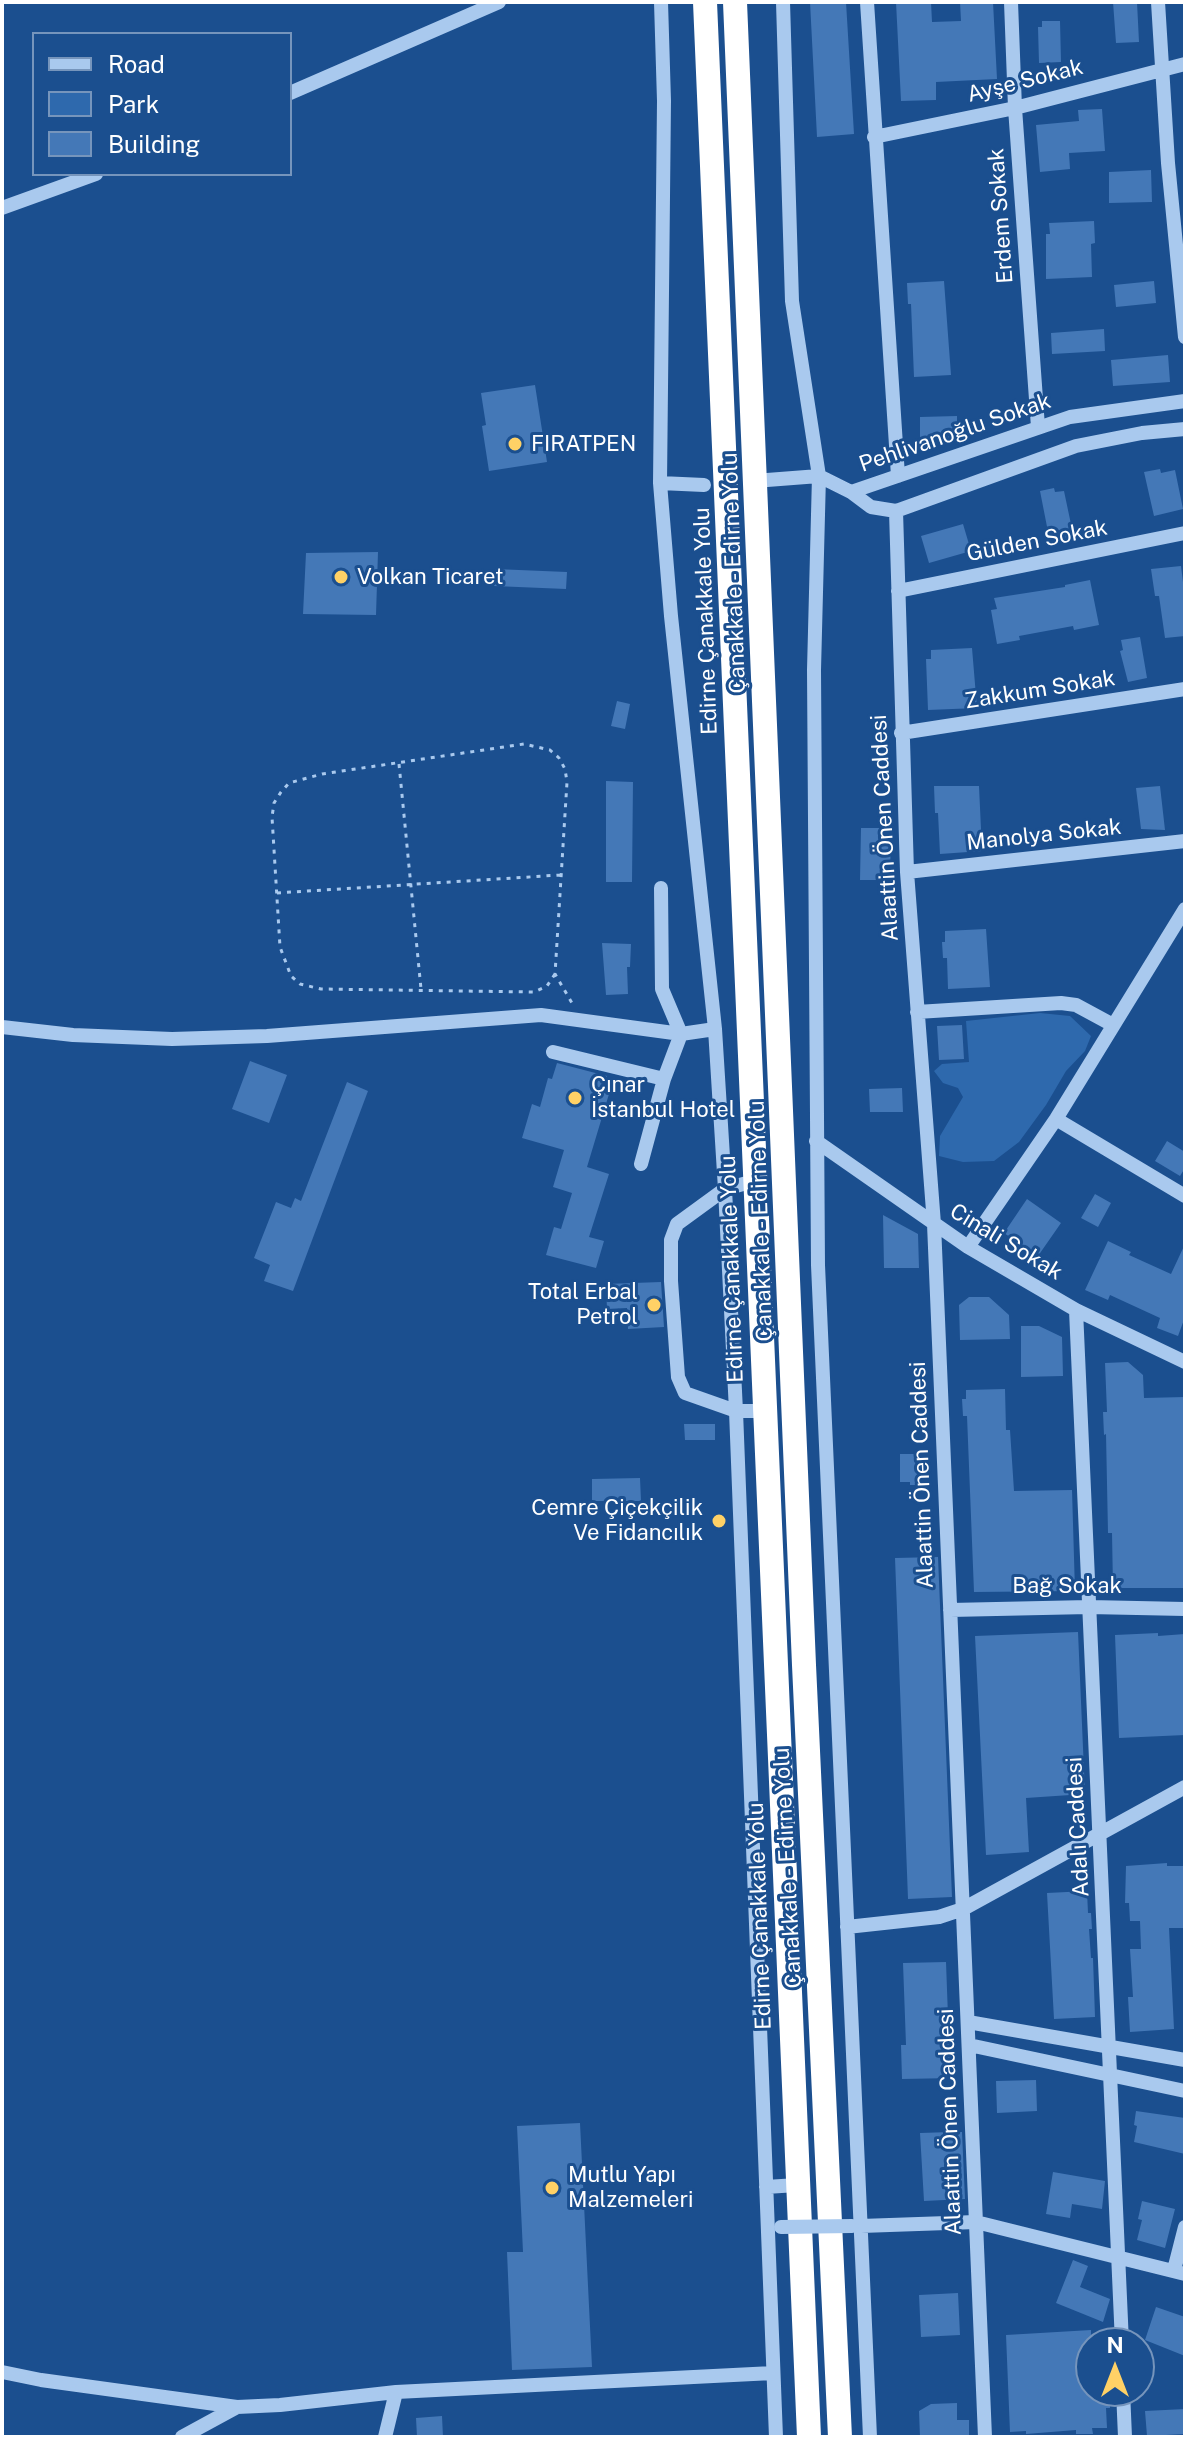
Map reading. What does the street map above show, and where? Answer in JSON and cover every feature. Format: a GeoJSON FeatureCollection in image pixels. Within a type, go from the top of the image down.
{"type":"FeatureCollection","features":[{"type":"Feature","properties":{"kind":"highway"},"geometry":{"type":"LineString","coordinates":[[688,2],[713,188]]}},
{"type":"Feature","properties":{"kind":"highway","name":"Edirne Çanakkale Yolu"},"geometry":{"type":"LineString","coordinates":[[705,2],[809,2437]]}},
{"type":"Feature","properties":{"kind":"highway","name":"Çanakkale - Edirne Yolu"},"geometry":{"type":"LineString","coordinates":[[735,2],[848,2226],[840,2437]]}},
{"type":"Feature","properties":{"kind":"highway"},"geometry":{"type":"LineString","coordinates":[[743,183],[750,134],[751,2]]}},
{"type":"Feature","properties":{"kind":"street"},"geometry":{"type":"LineString","coordinates":[[292,92],[499,2]]}},
{"type":"Feature","properties":{"kind":"street"},"geometry":{"type":"LineString","coordinates":[[661,2],[664,101],[660,483],[715,1029],[725,1189],[776,2437]]}},
{"type":"Feature","properties":{"kind":"street"},"geometry":{"type":"LineString","coordinates":[[783,2],[792,301],[819,476],[814,670],[818,1265],[847,1927],[848,2226],[870,2437]]}},
{"type":"Feature","properties":{"kind":"street"},"geometry":{"type":"LineString","coordinates":[[867,2],[898,476]]}},
{"type":"Feature","properties":{"kind":"street","name":"Erdem Sokak"},"geometry":{"type":"LineString","coordinates":[[1011,2],[1015,108],[1038,427]]}},
{"type":"Feature","properties":{"kind":"street"},"geometry":{"type":"LineString","coordinates":[[1158,2],[1161,70],[1185,337]]}},
{"type":"Feature","properties":{"kind":"street","name":"Ayşe Sokak"},"geometry":{"type":"LineString","coordinates":[[874,137],[1015,108],[1185,64]]}},
{"type":"Feature","properties":{"kind":"street"},"geometry":{"type":"LineString","coordinates":[[2,208],[90,176]]}},
{"type":"Feature","properties":{"kind":"street","name":"Pehlivanoğlu Sokak"},"geometry":{"type":"LineString","coordinates":[[851,492],[1038,427],[1085,415],[1185,401]]}},
{"type":"Feature","properties":{"kind":"street"},"geometry":{"type":"LineString","coordinates":[[896,511],[1076,446],[1185,429]]}},
{"type":"Feature","properties":{"kind":"street"},"geometry":{"type":"LineString","coordinates":[[767,480],[819,476],[851,492]]}},
{"type":"Feature","properties":{"kind":"street"},"geometry":{"type":"LineString","coordinates":[[660,483],[704,485]]}},
{"type":"Feature","properties":{"kind":"street","name":"Pehlivanoğlu Sokak"},"geometry":{"type":"LineString","coordinates":[[851,492],[871,507],[896,511]]}},
{"type":"Feature","properties":{"kind":"street","name":"Alaattin Önen Caddesi"},"geometry":{"type":"LineString","coordinates":[[896,511],[907,872],[934,1224],[985,2437]]}},
{"type":"Feature","properties":{"kind":"street","name":"Gülden Sokak"},"geometry":{"type":"LineString","coordinates":[[898,591],[1185,533]]}},
{"type":"Feature","properties":{"kind":"street","name":"Zakkum Sokak"},"geometry":{"type":"LineString","coordinates":[[901,733],[1185,689]]}},
{"type":"Feature","properties":{"kind":"street","name":"Manolya Sokak"},"geometry":{"type":"LineString","coordinates":[[907,872],[1185,841]]}},
{"type":"Feature","properties":{"kind":"street"},"geometry":{"type":"LineString","coordinates":[[641,1164],[664,1079],[681,1034],[662,989],[661,888]]}},
{"type":"Feature","properties":{"kind":"street"},"geometry":{"type":"LineString","coordinates":[[968,1247],[1056,1119],[1185,909]]}},
{"type":"Feature","properties":{"kind":"street"},"geometry":{"type":"LineString","coordinates":[[917,1012],[1061,1003],[1076,1005],[1113,1025]]}},
{"type":"Feature","properties":{"kind":"street"},"geometry":{"type":"LineString","coordinates":[[2,1027],[73,1035],[172,1039],[267,1036],[555,1016],[681,1034],[715,1029]]}},
{"type":"Feature","properties":{"kind":"street"},"geometry":{"type":"LineString","coordinates":[[553,1052],[664,1079]]}},
{"type":"Feature","properties":{"kind":"street"},"geometry":{"type":"LineString","coordinates":[[1056,1119],[1185,1196]]}},
{"type":"Feature","properties":{"kind":"street","name":"Cinali Sokak"},"geometry":{"type":"LineString","coordinates":[[816,1141],[968,1247],[1076,1310],[1185,1362]]}},
{"type":"Feature","properties":{"kind":"street"},"geometry":{"type":"LineString","coordinates":[[754,1181],[725,1189],[677,1224],[671,1240],[671,1281],[678,1377],[685,1393],[736,1411],[763,1411]]}},
{"type":"Feature","properties":{"kind":"street","name":"Adalı Caddesi"},"geometry":{"type":"LineString","coordinates":[[1076,1310],[1121,2327]]}},
{"type":"Feature","properties":{"kind":"street","name":"Bağ Sokak"},"geometry":{"type":"LineString","coordinates":[[950,1610],[1089,1607],[1185,1609]]}},
{"type":"Feature","properties":{"kind":"street"},"geometry":{"type":"LineString","coordinates":[[847,1927],[939,1917],[963,1909],[1185,1787]]}},
{"type":"Feature","properties":{"kind":"street"},"geometry":{"type":"LineString","coordinates":[[968,2022],[1185,2060]]}},
{"type":"Feature","properties":{"kind":"street"},"geometry":{"type":"LineString","coordinates":[[969,2045],[1185,2091]]}},
{"type":"Feature","properties":{"kind":"street"},"geometry":{"type":"LineString","coordinates":[[766,2187],[797,2185]]}},
{"type":"Feature","properties":{"kind":"street"},"geometry":{"type":"LineString","coordinates":[[781,2227],[976,2222],[1179,2272],[1185,2227]]}},
{"type":"Feature","properties":{"kind":"street"},"geometry":{"type":"LineString","coordinates":[[2,2372],[237,2407],[396,2392],[773,2373]]}},
{"type":"Feature","properties":{"kind":"street"},"geometry":{"type":"LineString","coordinates":[[385,2437],[396,2392]]}},
{"type":"Feature","properties":{"kind":"street"},"geometry":{"type":"LineString","coordinates":[[182,2437],[237,2407]]}},
{"type":"Feature","properties":{"kind":"street"},"geometry":{"type":"LineString","coordinates":[[1124,2407],[1125,2437]]}},
{"type":"Feature","properties":{"kind":"path"},"geometry":{"type":"LineString","coordinates":[[524,744],[550,750],[565,769],[567,782],[560,875],[555,974],[547,986],[534,992],[321,989],[300,984],[285,964],[280,947],[275,893],[274,803],[289,783],[305,777],[524,744]]}},
{"type":"Feature","properties":{"kind":"path"},"geometry":{"type":"LineString","coordinates":[[399,764],[421,989]]}},
{"type":"Feature","properties":{"kind":"path"},"geometry":{"type":"LineString","coordinates":[[275,893],[560,875]]}},
{"type":"Feature","properties":{"kind":"path"},"geometry":{"type":"LineString","coordinates":[[555,974],[582,1020]]}},
{"type":"Feature","properties":{"kind":"green space"},"geometry":{"type":"Polygon","coordinates":[[[1040,1013],[1070,1016],[1091,1036],[1085,1051],[1066,1071],[1019,1142],[994,1161],[963,1162],[939,1156],[940,1136],[963,1097],[958,1088],[943,1083],[934,1071],[942,1064],[969,1062],[966,1021],[1040,1013]]]}},
{"type":"Feature","properties":{"kind":"building"},"geometry":{"type":"Polygon","coordinates":[[[810,2],[846,2],[854,134],[817,137],[810,2]]]}},
{"type":"Feature","properties":{"kind":"building"},"geometry":{"type":"Polygon","coordinates":[[[896,2],[931,2],[932,22],[961,21],[960,2],[993,2],[997,79],[936,82],[936,100],[901,101],[896,2]]]}},
{"type":"Feature","properties":{"kind":"building"},"geometry":{"type":"Polygon","coordinates":[[[1113,2],[1137,2],[1139,42],[1116,43],[1113,2]]]}},
{"type":"Feature","properties":{"kind":"building"},"geometry":{"type":"Polygon","coordinates":[[[1042,21],[1060,21],[1061,62],[1039,63],[1038,27],[1042,27],[1042,21]]]}},
{"type":"Feature","properties":{"kind":"building"},"geometry":{"type":"Polygon","coordinates":[[[1102,109],[1105,151],[1069,153],[1070,169],[1040,172],[1036,125],[1079,121],[1078,110],[1102,109]]]}},
{"type":"Feature","properties":{"kind":"building"},"geometry":{"type":"Polygon","coordinates":[[[1151,170],[1152,202],[1109,203],[1109,172],[1151,170]]]}},
{"type":"Feature","properties":{"kind":"building"},"geometry":{"type":"Polygon","coordinates":[[[1094,221],[1092,277],[1046,279],[1046,234],[1050,234],[1049,223],[1094,221]]]}},
{"type":"Feature","properties":{"kind":"building"},"geometry":{"type":"Polygon","coordinates":[[[944,281],[951,375],[914,377],[911,304],[908,304],[907,283],[944,281]]]}},
{"type":"Feature","properties":{"kind":"building"},"geometry":{"type":"Polygon","coordinates":[[[1154,281],[1156,303],[1116,307],[1114,285],[1154,281]]]}},
{"type":"Feature","properties":{"kind":"building"},"geometry":{"type":"Polygon","coordinates":[[[1104,329],[1105,351],[1052,354],[1051,333],[1104,329]]]}},
{"type":"Feature","properties":{"kind":"building"},"geometry":{"type":"Polygon","coordinates":[[[1168,355],[1170,382],[1113,386],[1111,360],[1168,355]]]}},
{"type":"Feature","properties":{"kind":"building","name":"FIRATPEN"},"geometry":{"type":"Polygon","coordinates":[[[535,385],[547,462],[489,471],[481,393],[535,385]]]}},
{"type":"Feature","properties":{"kind":"building"},"geometry":{"type":"Polygon","coordinates":[[[957,416],[957,435],[927,446],[920,438],[920,417],[957,416]]]}},
{"type":"Feature","properties":{"kind":"building"},"geometry":{"type":"Polygon","coordinates":[[[1160,469],[1161,473],[1175,470],[1183,509],[1154,516],[1144,472],[1160,469]]]}},
{"type":"Feature","properties":{"kind":"building"},"geometry":{"type":"Polygon","coordinates":[[[1054,488],[1055,492],[1064,491],[1072,529],[1066,539],[1050,542],[1040,491],[1054,488]]]}},
{"type":"Feature","properties":{"kind":"building"},"geometry":{"type":"Polygon","coordinates":[[[963,524],[971,551],[929,563],[921,536],[963,524]]]}},
{"type":"Feature","properties":{"kind":"building","name":"Volkan Ticaret"},"geometry":{"type":"Polygon","coordinates":[[[378,552],[376,615],[303,614],[306,553],[378,552]]]}},
{"type":"Feature","properties":{"kind":"building"},"geometry":{"type":"Polygon","coordinates":[[[1181,566],[1185,636],[1165,638],[1159,596],[1155,596],[1151,569],[1181,566]]]}},
{"type":"Feature","properties":{"kind":"building"},"geometry":{"type":"Polygon","coordinates":[[[495,569],[567,572],[566,589],[494,586],[495,569]]]}},
{"type":"Feature","properties":{"kind":"building"},"geometry":{"type":"Polygon","coordinates":[[[1090,580],[1099,625],[1074,630],[1073,626],[1019,636],[1020,640],[997,644],[991,610],[997,609],[994,598],[1090,580]]]}},
{"type":"Feature","properties":{"kind":"building"},"geometry":{"type":"Polygon","coordinates":[[[1140,637],[1147,678],[1128,682],[1120,651],[1123,650],[1121,640],[1140,637]]]}},
{"type":"Feature","properties":{"kind":"building"},"geometry":{"type":"Polygon","coordinates":[[[972,648],[977,708],[928,710],[926,659],[931,659],[931,650],[972,648]]]}},
{"type":"Feature","properties":{"kind":"building"},"geometry":{"type":"Polygon","coordinates":[[[617,701],[630,704],[625,729],[611,726],[617,701]]]}},
{"type":"Feature","properties":{"kind":"building"},"geometry":{"type":"Polygon","coordinates":[[[606,781],[633,782],[632,882],[606,882],[606,781]]]}},
{"type":"Feature","properties":{"kind":"building"},"geometry":{"type":"Polygon","coordinates":[[[934,786],[979,786],[982,851],[940,854],[934,786]]]}},
{"type":"Feature","properties":{"kind":"building"},"geometry":{"type":"Polygon","coordinates":[[[1160,786],[1165,830],[1141,829],[1136,788],[1160,786]]]}},
{"type":"Feature","properties":{"kind":"building"},"geometry":{"type":"Polygon","coordinates":[[[861,828],[891,828],[890,880],[860,880],[861,828]]]}},
{"type":"Feature","properties":{"kind":"building"},"geometry":{"type":"Polygon","coordinates":[[[986,929],[990,987],[948,989],[947,958],[943,958],[942,942],[945,942],[945,931],[986,929]]]}},
{"type":"Feature","properties":{"kind":"building"},"geometry":{"type":"Polygon","coordinates":[[[602,943],[631,944],[630,967],[627,967],[628,994],[606,995],[602,943]]]}},
{"type":"Feature","properties":{"kind":"building"},"geometry":{"type":"Polygon","coordinates":[[[962,1025],[964,1059],[939,1060],[937,1026],[962,1025]]]}},
{"type":"Feature","properties":{"kind":"building"},"geometry":{"type":"Polygon","coordinates":[[[250,1061],[287,1075],[269,1123],[232,1109],[250,1061]]]}},
{"type":"Feature","properties":{"kind":"building"},"geometry":{"type":"Polygon","coordinates":[[[557,1063],[607,1076],[603,1092],[609,1094],[587,1167],[609,1174],[589,1237],[604,1241],[596,1268],[546,1255],[554,1227],[561,1229],[572,1193],[553,1187],[564,1150],[522,1138],[532,1104],[540,1107],[548,1078],[552,1079],[557,1063]]]}},
{"type":"Feature","properties":{"kind":"building"},"geometry":{"type":"Polygon","coordinates":[[[347,1082],[368,1091],[293,1291],[264,1281],[270,1265],[254,1258],[276,1202],[291,1208],[295,1198],[301,1201],[347,1082]]]}},
{"type":"Feature","properties":{"kind":"building"},"geometry":{"type":"Polygon","coordinates":[[[902,1088],[903,1112],[870,1112],[869,1089],[902,1088]]]}},
{"type":"Feature","properties":{"kind":"building"},"geometry":{"type":"Polygon","coordinates":[[[1167,1141],[1185,1152],[1185,1168],[1180,1176],[1155,1161],[1167,1141]]]}},
{"type":"Feature","properties":{"kind":"building"},"geometry":{"type":"Polygon","coordinates":[[[1095,1194],[1111,1203],[1098,1227],[1081,1218],[1095,1194]]]}},
{"type":"Feature","properties":{"kind":"building"},"geometry":{"type":"Polygon","coordinates":[[[1027,1199],[1061,1223],[1038,1256],[1004,1233],[1027,1199]]]}},
{"type":"Feature","properties":{"kind":"building"},"geometry":{"type":"Polygon","coordinates":[[[883,1215],[918,1234],[919,1268],[884,1268],[883,1215]]]}},
{"type":"Feature","properties":{"kind":"building"},"geometry":{"type":"Polygon","coordinates":[[[1108,1241],[1131,1252],[1129,1255],[1171,1274],[1185,1244],[1185,1317],[1178,1336],[1157,1328],[1160,1318],[1110,1295],[1108,1300],[1085,1290],[1108,1241]]]}},
{"type":"Feature","properties":{"kind":"building"},"geometry":{"type":"Polygon","coordinates":[[[661,1282],[664,1327],[628,1329],[627,1308],[607,1309],[606,1284],[661,1282]]]}},
{"type":"Feature","properties":{"kind":"building"},"geometry":{"type":"Polygon","coordinates":[[[969,1297],[989,1297],[1009,1315],[1010,1339],[960,1340],[959,1305],[969,1297]]]}},
{"type":"Feature","properties":{"kind":"building"},"geometry":{"type":"Polygon","coordinates":[[[1021,1326],[1039,1326],[1062,1337],[1063,1376],[1021,1377],[1021,1326]]]}},
{"type":"Feature","properties":{"kind":"building"},"geometry":{"type":"Polygon","coordinates":[[[1128,1362],[1143,1375],[1144,1398],[1185,1397],[1185,1588],[1113,1588],[1103,1412],[1107,1412],[1105,1363],[1128,1362]]]}},
{"type":"Feature","properties":{"kind":"building"},"geometry":{"type":"Polygon","coordinates":[[[1005,1389],[1006,1430],[1010,1430],[1014,1491],[1072,1490],[1075,1591],[974,1592],[967,1416],[963,1416],[962,1399],[966,1399],[966,1390],[1005,1389]]]}},
{"type":"Feature","properties":{"kind":"building"},"geometry":{"type":"Polygon","coordinates":[[[684,1424],[715,1424],[715,1440],[685,1440],[684,1424]]]}},
{"type":"Feature","properties":{"kind":"building"},"geometry":{"type":"Polygon","coordinates":[[[900,1454],[929,1454],[930,1485],[900,1482],[900,1454]]]}},
{"type":"Feature","properties":{"kind":"building"},"geometry":{"type":"Polygon","coordinates":[[[640,1478],[641,1501],[592,1501],[592,1479],[640,1478]]]}},
{"type":"Feature","properties":{"kind":"building"},"geometry":{"type":"Polygon","coordinates":[[[938,1557],[952,1897],[908,1899],[895,1558],[938,1557]]]}},
{"type":"Feature","properties":{"kind":"building"},"geometry":{"type":"Polygon","coordinates":[[[1078,1632],[1085,1794],[1026,1798],[1029,1852],[986,1855],[975,1636],[1078,1632]]]}},
{"type":"Feature","properties":{"kind":"building"},"geometry":{"type":"Polygon","coordinates":[[[1158,1633],[1158,1636],[1185,1634],[1185,1735],[1119,1738],[1115,1635],[1158,1633]]]}},
{"type":"Feature","properties":{"kind":"building"},"geometry":{"type":"Polygon","coordinates":[[[1167,1863],[1167,1866],[1185,1866],[1185,1928],[1169,1928],[1174,2029],[1130,2032],[1128,1997],[1133,1997],[1130,1949],[1141,1949],[1140,1921],[1130,1921],[1129,1903],[1125,1903],[1126,1866],[1167,1863]]]}},
{"type":"Feature","properties":{"kind":"building"},"geometry":{"type":"Polygon","coordinates":[[[1087,1891],[1088,1913],[1091,1913],[1092,1929],[1089,1929],[1095,2017],[1054,2019],[1047,1893],[1087,1891]]]}},
{"type":"Feature","properties":{"kind":"building"},"geometry":{"type":"Polygon","coordinates":[[[946,1962],[949,2044],[953,2044],[954,2078],[902,2079],[901,2045],[906,2045],[903,1963],[946,1962]]]}},
{"type":"Feature","properties":{"kind":"building"},"geometry":{"type":"Polygon","coordinates":[[[1036,2080],[1037,2111],[997,2113],[996,2081],[1036,2080]]]}},
{"type":"Feature","properties":{"kind":"building"},"geometry":{"type":"Polygon","coordinates":[[[1136,2111],[1185,2118],[1185,2154],[1134,2142],[1136,2111]]]}},
{"type":"Feature","properties":{"kind":"building"},"geometry":{"type":"Polygon","coordinates":[[[580,2123],[592,2367],[512,2370],[507,2252],[523,2252],[517,2126],[580,2123]]]}},
{"type":"Feature","properties":{"kind":"building"},"geometry":{"type":"Polygon","coordinates":[[[962,2132],[965,2199],[924,2201],[920,2133],[962,2132]]]}},
{"type":"Feature","properties":{"kind":"building"},"geometry":{"type":"Polygon","coordinates":[[[1053,2172],[1105,2181],[1102,2209],[1072,2204],[1070,2218],[1046,2214],[1053,2172]]]}},
{"type":"Feature","properties":{"kind":"building"},"geometry":{"type":"Polygon","coordinates":[[[1142,2201],[1175,2209],[1165,2248],[1137,2240],[1142,2220],[1138,2219],[1142,2201]]]}},
{"type":"Feature","properties":{"kind":"building"},"geometry":{"type":"Polygon","coordinates":[[[1073,2260],[1088,2266],[1080,2287],[1110,2299],[1103,2322],[1056,2303],[1073,2260]]]}},
{"type":"Feature","properties":{"kind":"building"},"geometry":{"type":"Polygon","coordinates":[[[958,2293],[960,2335],[921,2337],[919,2295],[958,2293]]]}},
{"type":"Feature","properties":{"kind":"building"},"geometry":{"type":"Polygon","coordinates":[[[1156,2307],[1185,2317],[1185,2356],[1155,2344],[1155,2327],[1149,2327],[1156,2307]]]}},
{"type":"Feature","properties":{"kind":"building"},"geometry":{"type":"Polygon","coordinates":[[[1075,2331],[1075,2407],[1110,2407],[1106,2408],[1107,2428],[1092,2428],[1093,2434],[1076,2434],[1076,2430],[1026,2434],[1026,2431],[1010,2432],[1006,2335],[1075,2331]]]}},
{"type":"Feature","properties":{"kind":"building"},"geometry":{"type":"Polygon","coordinates":[[[957,2403],[957,2420],[969,2420],[969,2437],[920,2437],[919,2411],[931,2404],[957,2403]]]}},
{"type":"Feature","properties":{"kind":"building"},"geometry":{"type":"Polygon","coordinates":[[[1185,2409],[1185,2434],[1147,2436],[1145,2411],[1185,2409]]]}},
{"type":"Feature","properties":{"kind":"building"},"geometry":{"type":"Polygon","coordinates":[[[442,2416],[443,2437],[417,2437],[416,2418],[442,2416]]]}},
{"type":"Feature","properties":{"kind":"place","name":"FIRATPEN"},"geometry":{"type":"Point","coordinates":[515,444]}},
{"type":"Feature","properties":{"kind":"place","name":"Volkan Ticaret"},"geometry":{"type":"Point","coordinates":[341,577]}},
{"type":"Feature","properties":{"kind":"place","name":"Çınar İstanbul Hotel"},"geometry":{"type":"Point","coordinates":[575,1098]}},
{"type":"Feature","properties":{"kind":"place","name":"Total Erbal Petrol"},"geometry":{"type":"Point","coordinates":[654,1305]}},
{"type":"Feature","properties":{"kind":"place","name":"Cemre Çiçekçilik Ve Fidancılık"},"geometry":{"type":"Point","coordinates":[719,1521]}},
{"type":"Feature","properties":{"kind":"place","name":"Mutlu Yapı Malzemeleri"},"geometry":{"type":"Point","coordinates":[552,2188]}}]}
